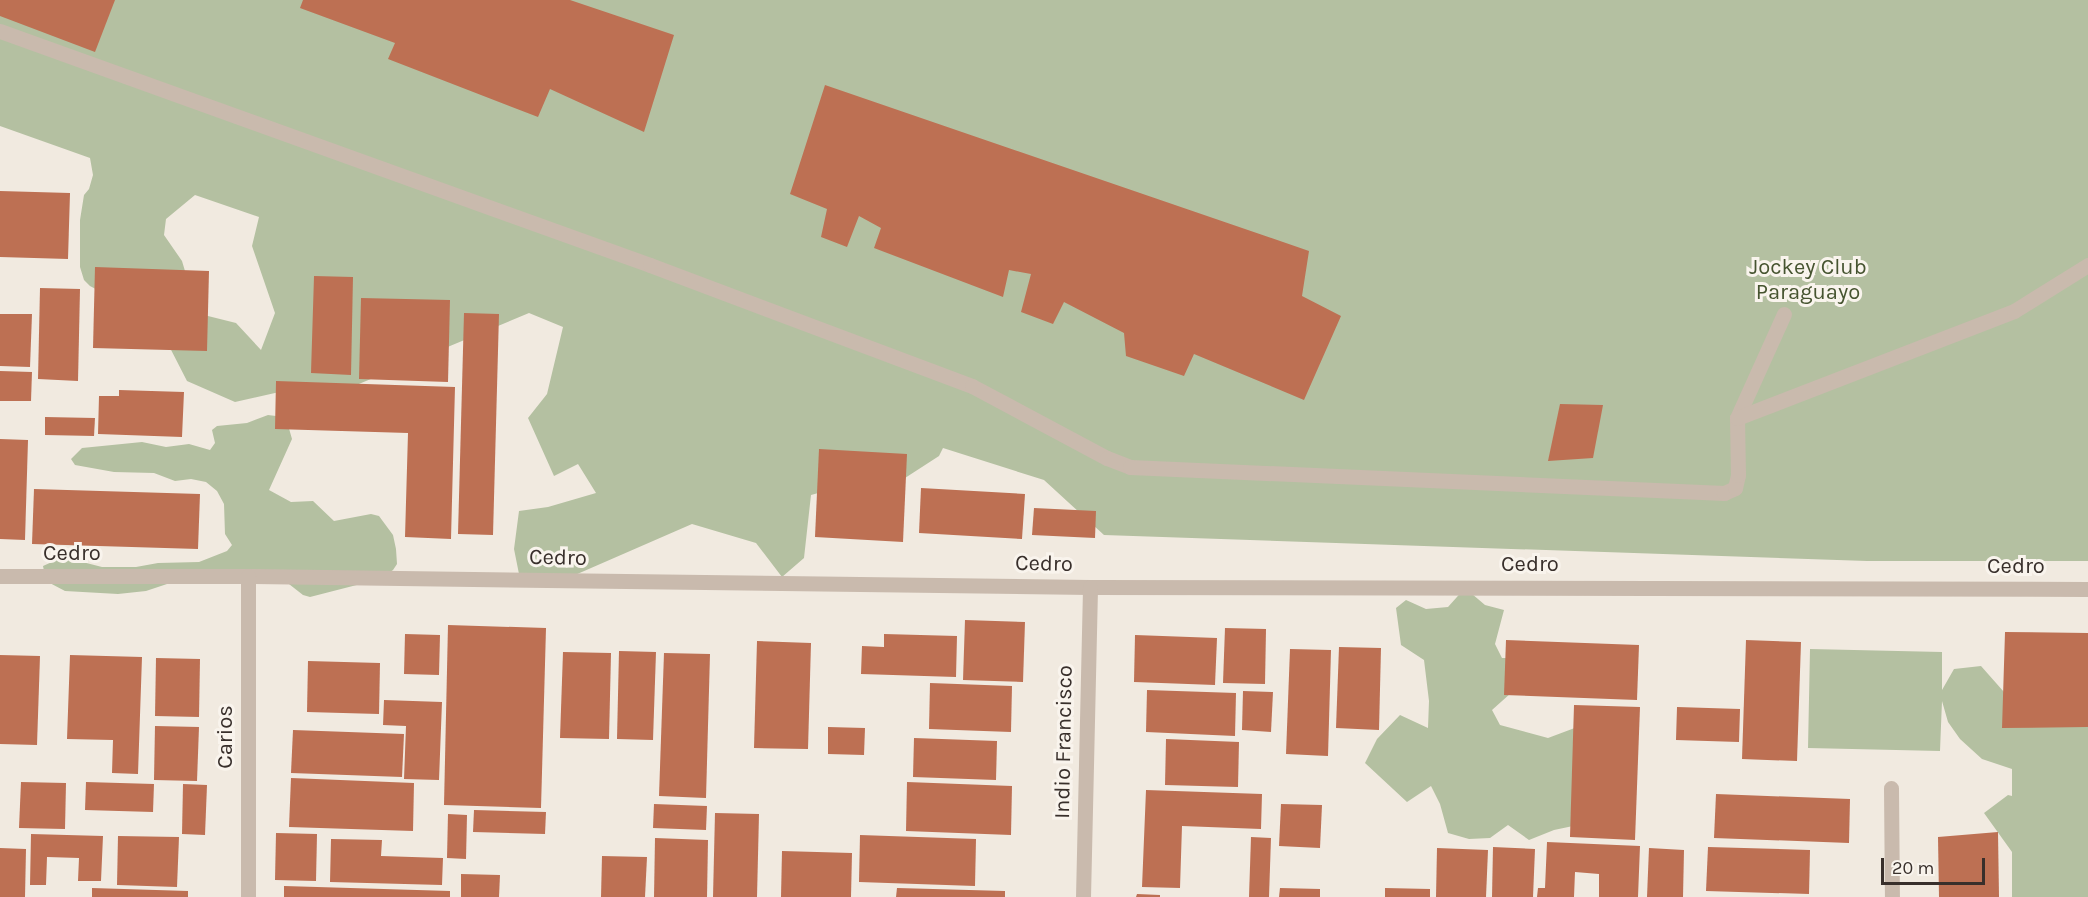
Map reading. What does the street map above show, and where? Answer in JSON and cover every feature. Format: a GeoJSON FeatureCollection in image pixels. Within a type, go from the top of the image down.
{"type":"FeatureCollection","features":[{"type":"Feature","properties":{"kind":"street"},"geometry":{"type":"LineString","coordinates":[[0,31],[650,265],[972,386],[1107,458],[1130,467],[1724,492],[1735,488],[1738,475],[1737,418],[1784,314]]}},
{"type":"Feature","properties":{"kind":"street"},"geometry":{"type":"LineString","coordinates":[[1737,418],[2014,311],[2088,265]]}},
{"type":"Feature","properties":{"kind":"street","name":"Cedro"},"geometry":{"type":"LineString","coordinates":[[0,576],[248,576],[1090,587],[2088,589]]}},
{"type":"Feature","properties":{"kind":"street","name":"Carios"},"geometry":{"type":"LineString","coordinates":[[248,576],[248,897]]}},
{"type":"Feature","properties":{"kind":"street","name":"Indio Francisco"},"geometry":{"type":"LineString","coordinates":[[1083,897],[1090,587]]}},
{"type":"Feature","properties":{"kind":"street"},"geometry":{"type":"LineString","coordinates":[[1892,788],[1892,897]]}},
{"type":"Feature","properties":{"kind":"green space","name":"Jockey Club Paraguayo"},"geometry":{"type":"Polygon","coordinates":[[[0,0],[2088,0],[2088,561],[1867,561],[1104,535],[1044,480],[943,448],[939,456],[888,489],[851,484],[811,495],[804,558],[782,577],[756,543],[692,524],[575,575],[519,574],[514,549],[519,511],[548,507],[596,493],[578,464],[554,476],[528,418],[547,394],[563,327],[529,313],[354,386],[297,388],[235,402],[187,381],[167,342],[204,315],[236,323],[261,350],[275,313],[252,246],[259,217],[195,195],[166,219],[164,235],[182,261],[188,281],[118,301],[90,286],[84,280],[80,267],[80,220],[84,195],[89,189],[93,175],[90,158],[0,126],[0,0]]]}},
{"type":"Feature","properties":{"kind":"green space"},"geometry":{"type":"Polygon","coordinates":[[[268,415],[276,416],[288,425],[292,439],[269,490],[291,502],[313,501],[334,521],[371,514],[379,516],[393,535],[397,564],[393,570],[380,579],[310,597],[303,595],[280,577],[176,581],[146,591],[118,594],[65,591],[46,581],[43,566],[63,557],[102,567],[136,567],[158,563],[199,562],[227,551],[232,545],[225,534],[224,504],[217,491],[206,482],[191,479],[175,481],[154,473],[114,472],[75,465],[71,459],[82,448],[142,442],[166,447],[189,444],[210,450],[215,443],[212,430],[217,426],[247,423],[268,415]]]}},
{"type":"Feature","properties":{"kind":"green space"},"geometry":{"type":"Polygon","coordinates":[[[1465,588],[1485,605],[1504,610],[1495,644],[1502,658],[1513,658],[1511,693],[1492,710],[1500,725],[1548,738],[1580,726],[1573,826],[1554,830],[1529,840],[1508,825],[1490,838],[1469,839],[1448,833],[1440,804],[1431,786],[1407,802],[1365,763],[1377,739],[1400,715],[1428,728],[1429,701],[1424,660],[1401,645],[1396,608],[1406,600],[1426,609],[1448,607],[1465,588]]]}},
{"type":"Feature","properties":{"kind":"green space"},"geometry":{"type":"Polygon","coordinates":[[[1810,649],[1942,652],[1942,690],[1954,669],[1981,666],[2019,709],[2088,716],[2088,897],[2012,897],[2012,852],[1984,813],[2008,795],[2012,796],[2012,769],[1982,759],[1960,739],[1948,722],[1942,701],[1940,751],[1808,748],[1810,649]]]}},
{"type":"Feature","properties":{"kind":"building"},"geometry":{"type":"Polygon","coordinates":[[[0,0],[115,0],[95,52],[0,16],[0,0]]]}},
{"type":"Feature","properties":{"kind":"building"},"geometry":{"type":"Polygon","coordinates":[[[303,0],[570,0],[674,35],[644,132],[550,89],[538,117],[388,59],[395,43],[300,8],[303,0]]]}},
{"type":"Feature","properties":{"kind":"building"},"geometry":{"type":"Polygon","coordinates":[[[825,85],[1309,251],[1302,296],[1341,316],[1304,400],[1194,354],[1184,376],[1126,356],[1124,333],[1064,302],[1053,324],[1021,312],[1031,274],[1009,270],[1003,297],[874,248],[881,228],[859,216],[847,247],[821,237],[827,209],[790,194],[825,85]]]}},
{"type":"Feature","properties":{"kind":"building"},"geometry":{"type":"Polygon","coordinates":[[[0,191],[70,193],[68,259],[0,257],[0,191]]]}},
{"type":"Feature","properties":{"kind":"building"},"geometry":{"type":"Polygon","coordinates":[[[95,267],[209,271],[207,351],[93,348],[95,267]]]}},
{"type":"Feature","properties":{"kind":"building"},"geometry":{"type":"Polygon","coordinates":[[[314,276],[353,277],[351,375],[311,373],[314,276]]]}},
{"type":"Feature","properties":{"kind":"building"},"geometry":{"type":"Polygon","coordinates":[[[40,288],[80,289],[78,381],[38,379],[40,288]]]}},
{"type":"Feature","properties":{"kind":"building"},"geometry":{"type":"Polygon","coordinates":[[[361,298],[450,300],[448,382],[359,379],[361,298]]]}},
{"type":"Feature","properties":{"kind":"building"},"geometry":{"type":"Polygon","coordinates":[[[464,313],[499,314],[493,535],[458,534],[464,313]]]}},
{"type":"Feature","properties":{"kind":"building"},"geometry":{"type":"Polygon","coordinates":[[[0,314],[32,314],[30,367],[0,366],[0,314]]]}},
{"type":"Feature","properties":{"kind":"building"},"geometry":{"type":"Polygon","coordinates":[[[0,371],[32,372],[31,401],[0,401],[0,371]]]}},
{"type":"Feature","properties":{"kind":"building"},"geometry":{"type":"Polygon","coordinates":[[[276,381],[455,387],[451,539],[405,537],[408,433],[275,429],[276,381]]]}},
{"type":"Feature","properties":{"kind":"building"},"geometry":{"type":"Polygon","coordinates":[[[119,390],[184,392],[182,437],[98,434],[99,396],[119,396],[119,390]]]}},
{"type":"Feature","properties":{"kind":"building"},"geometry":{"type":"Polygon","coordinates":[[[1560,404],[1603,405],[1593,458],[1548,461],[1560,404]]]}},
{"type":"Feature","properties":{"kind":"building"},"geometry":{"type":"Polygon","coordinates":[[[45,417],[95,418],[94,436],[45,435],[45,417]]]}},
{"type":"Feature","properties":{"kind":"building"},"geometry":{"type":"Polygon","coordinates":[[[0,439],[28,440],[25,540],[0,539],[0,439]]]}},
{"type":"Feature","properties":{"kind":"building"},"geometry":{"type":"Polygon","coordinates":[[[819,449],[907,454],[903,542],[815,537],[819,449]]]}},
{"type":"Feature","properties":{"kind":"building"},"geometry":{"type":"Polygon","coordinates":[[[921,488],[1025,494],[1022,539],[919,533],[921,488]]]}},
{"type":"Feature","properties":{"kind":"building"},"geometry":{"type":"Polygon","coordinates":[[[34,489],[200,494],[198,549],[32,544],[34,489]]]}},
{"type":"Feature","properties":{"kind":"building"},"geometry":{"type":"Polygon","coordinates":[[[1034,508],[1096,511],[1095,538],[1032,535],[1034,508]]]}},
{"type":"Feature","properties":{"kind":"building"},"geometry":{"type":"Polygon","coordinates":[[[965,620],[1025,622],[1023,682],[963,680],[965,620]]]}},
{"type":"Feature","properties":{"kind":"building"},"geometry":{"type":"Polygon","coordinates":[[[448,625],[546,628],[541,808],[444,805],[448,625]]]}},
{"type":"Feature","properties":{"kind":"building"},"geometry":{"type":"Polygon","coordinates":[[[1225,628],[1266,629],[1265,684],[1223,683],[1225,628]]]}},
{"type":"Feature","properties":{"kind":"building"},"geometry":{"type":"Polygon","coordinates":[[[2005,632],[2088,633],[2088,727],[2002,728],[2005,632]]]}},
{"type":"Feature","properties":{"kind":"building"},"geometry":{"type":"Polygon","coordinates":[[[405,634],[440,635],[439,675],[404,674],[405,634]]]}},
{"type":"Feature","properties":{"kind":"building"},"geometry":{"type":"Polygon","coordinates":[[[884,634],[957,636],[956,677],[861,674],[862,646],[884,647],[884,634]]]}},
{"type":"Feature","properties":{"kind":"building"},"geometry":{"type":"Polygon","coordinates":[[[1135,635],[1217,638],[1215,685],[1134,682],[1135,635]]]}},
{"type":"Feature","properties":{"kind":"building"},"geometry":{"type":"Polygon","coordinates":[[[1506,640],[1639,645],[1637,700],[1504,695],[1506,640]]]}},
{"type":"Feature","properties":{"kind":"building"},"geometry":{"type":"Polygon","coordinates":[[[1746,640],[1801,642],[1797,761],[1742,759],[1746,640]]]}},
{"type":"Feature","properties":{"kind":"building"},"geometry":{"type":"Polygon","coordinates":[[[757,641],[811,643],[808,749],[754,748],[757,641]]]}},
{"type":"Feature","properties":{"kind":"building"},"geometry":{"type":"Polygon","coordinates":[[[1339,647],[1381,648],[1379,730],[1336,728],[1339,647]]]}},
{"type":"Feature","properties":{"kind":"building"},"geometry":{"type":"Polygon","coordinates":[[[1290,649],[1331,650],[1328,756],[1286,754],[1290,649]]]}},
{"type":"Feature","properties":{"kind":"building"},"geometry":{"type":"Polygon","coordinates":[[[619,651],[656,652],[653,740],[617,739],[619,651]]]}},
{"type":"Feature","properties":{"kind":"building"},"geometry":{"type":"Polygon","coordinates":[[[563,652],[611,653],[609,739],[560,738],[563,652]]]}},
{"type":"Feature","properties":{"kind":"building"},"geometry":{"type":"Polygon","coordinates":[[[664,653],[710,654],[706,798],[659,796],[664,653]]]}},
{"type":"Feature","properties":{"kind":"building"},"geometry":{"type":"Polygon","coordinates":[[[0,655],[40,656],[37,745],[0,744],[0,655]]]}},
{"type":"Feature","properties":{"kind":"building"},"geometry":{"type":"Polygon","coordinates":[[[70,655],[142,657],[138,774],[112,773],[113,740],[67,739],[70,655]]]}},
{"type":"Feature","properties":{"kind":"building"},"geometry":{"type":"Polygon","coordinates":[[[156,658],[200,659],[199,717],[155,716],[156,658]]]}},
{"type":"Feature","properties":{"kind":"building"},"geometry":{"type":"Polygon","coordinates":[[[308,661],[380,663],[379,714],[307,712],[308,661]]]}},
{"type":"Feature","properties":{"kind":"building"},"geometry":{"type":"Polygon","coordinates":[[[930,683],[1012,686],[1011,732],[929,729],[930,683]]]}},
{"type":"Feature","properties":{"kind":"building"},"geometry":{"type":"Polygon","coordinates":[[[1147,690],[1236,693],[1235,736],[1146,732],[1147,690]]]}},
{"type":"Feature","properties":{"kind":"building"},"geometry":{"type":"Polygon","coordinates":[[[1243,691],[1273,692],[1271,732],[1242,730],[1243,691]]]}},
{"type":"Feature","properties":{"kind":"building"},"geometry":{"type":"Polygon","coordinates":[[[384,700],[442,702],[439,780],[404,779],[406,726],[383,725],[384,700]]]}},
{"type":"Feature","properties":{"kind":"building"},"geometry":{"type":"Polygon","coordinates":[[[1574,705],[1640,707],[1635,840],[1570,837],[1574,705]]]}},
{"type":"Feature","properties":{"kind":"building"},"geometry":{"type":"Polygon","coordinates":[[[1677,707],[1740,709],[1739,742],[1676,740],[1677,707]]]}},
{"type":"Feature","properties":{"kind":"building"},"geometry":{"type":"Polygon","coordinates":[[[155,726],[199,727],[197,781],[154,780],[155,726]]]}},
{"type":"Feature","properties":{"kind":"building"},"geometry":{"type":"Polygon","coordinates":[[[828,727],[865,728],[864,755],[828,754],[828,727]]]}},
{"type":"Feature","properties":{"kind":"building"},"geometry":{"type":"Polygon","coordinates":[[[293,730],[404,734],[402,777],[291,773],[293,730]]]}},
{"type":"Feature","properties":{"kind":"building"},"geometry":{"type":"Polygon","coordinates":[[[914,738],[997,741],[996,780],[913,777],[914,738]]]}},
{"type":"Feature","properties":{"kind":"building"},"geometry":{"type":"Polygon","coordinates":[[[1166,739],[1239,742],[1238,787],[1165,785],[1166,739]]]}},
{"type":"Feature","properties":{"kind":"building"},"geometry":{"type":"Polygon","coordinates":[[[291,778],[414,783],[413,831],[289,827],[291,778]]]}},
{"type":"Feature","properties":{"kind":"building"},"geometry":{"type":"Polygon","coordinates":[[[21,782],[66,783],[65,829],[19,828],[21,782]]]}},
{"type":"Feature","properties":{"kind":"building"},"geometry":{"type":"Polygon","coordinates":[[[86,782],[154,784],[153,812],[85,810],[86,782]]]}},
{"type":"Feature","properties":{"kind":"building"},"geometry":{"type":"Polygon","coordinates":[[[907,782],[1012,786],[1011,835],[906,831],[907,782]]]}},
{"type":"Feature","properties":{"kind":"building"},"geometry":{"type":"Polygon","coordinates":[[[183,784],[207,785],[205,835],[182,834],[183,784]]]}},
{"type":"Feature","properties":{"kind":"building"},"geometry":{"type":"Polygon","coordinates":[[[1146,790],[1262,794],[1261,829],[1182,826],[1180,888],[1142,887],[1146,790]]]}},
{"type":"Feature","properties":{"kind":"building"},"geometry":{"type":"Polygon","coordinates":[[[1716,794],[1850,799],[1849,843],[1714,838],[1716,794]]]}},
{"type":"Feature","properties":{"kind":"building"},"geometry":{"type":"Polygon","coordinates":[[[654,804],[707,806],[706,830],[653,828],[654,804]]]}},
{"type":"Feature","properties":{"kind":"building"},"geometry":{"type":"Polygon","coordinates":[[[1281,804],[1322,805],[1320,848],[1279,846],[1281,804]]]}},
{"type":"Feature","properties":{"kind":"building"},"geometry":{"type":"Polygon","coordinates":[[[474,810],[546,812],[545,834],[473,832],[474,810]]]}},
{"type":"Feature","properties":{"kind":"building"},"geometry":{"type":"Polygon","coordinates":[[[715,813],[759,814],[757,897],[713,897],[715,813]]]}},
{"type":"Feature","properties":{"kind":"building"},"geometry":{"type":"Polygon","coordinates":[[[448,814],[467,815],[466,859],[447,858],[448,814]]]}},
{"type":"Feature","properties":{"kind":"building"},"geometry":{"type":"Polygon","coordinates":[[[1998,832],[1999,897],[1939,897],[1938,837],[1998,832]]]}},
{"type":"Feature","properties":{"kind":"building"},"geometry":{"type":"Polygon","coordinates":[[[276,833],[317,834],[316,881],[275,880],[276,833]]]}},
{"type":"Feature","properties":{"kind":"building"},"geometry":{"type":"Polygon","coordinates":[[[31,834],[103,836],[101,881],[78,881],[79,858],[47,857],[46,885],[30,885],[31,834]]]}},
{"type":"Feature","properties":{"kind":"building"},"geometry":{"type":"Polygon","coordinates":[[[860,835],[976,839],[975,886],[859,882],[860,835]]]}},
{"type":"Feature","properties":{"kind":"building"},"geometry":{"type":"Polygon","coordinates":[[[118,836],[179,837],[177,887],[117,885],[118,836]]]}},
{"type":"Feature","properties":{"kind":"building"},"geometry":{"type":"Polygon","coordinates":[[[1251,837],[1271,838],[1269,897],[1249,897],[1251,837]]]}},
{"type":"Feature","properties":{"kind":"building"},"geometry":{"type":"Polygon","coordinates":[[[655,838],[708,840],[707,897],[654,897],[655,838]]]}},
{"type":"Feature","properties":{"kind":"building"},"geometry":{"type":"Polygon","coordinates":[[[331,839],[382,840],[381,856],[443,858],[442,885],[330,882],[331,839]]]}},
{"type":"Feature","properties":{"kind":"building"},"geometry":{"type":"Polygon","coordinates":[[[1547,842],[1640,846],[1638,897],[1599,897],[1599,874],[1575,872],[1574,897],[1537,897],[1538,888],[1545,888],[1547,842]]]}},
{"type":"Feature","properties":{"kind":"building"},"geometry":{"type":"Polygon","coordinates":[[[1493,847],[1535,849],[1533,897],[1492,897],[1493,847]]]}},
{"type":"Feature","properties":{"kind":"building"},"geometry":{"type":"Polygon","coordinates":[[[1708,847],[1810,850],[1809,894],[1706,891],[1708,847]]]}},
{"type":"Feature","properties":{"kind":"building"},"geometry":{"type":"Polygon","coordinates":[[[0,848],[26,849],[25,897],[0,897],[0,848]]]}},
{"type":"Feature","properties":{"kind":"building"},"geometry":{"type":"Polygon","coordinates":[[[1437,848],[1488,850],[1486,897],[1436,897],[1437,848]]]}},
{"type":"Feature","properties":{"kind":"building"},"geometry":{"type":"Polygon","coordinates":[[[1649,848],[1684,850],[1683,897],[1647,897],[1649,848]]]}},
{"type":"Feature","properties":{"kind":"building"},"geometry":{"type":"Polygon","coordinates":[[[782,851],[852,853],[851,897],[781,897],[782,851]]]}},
{"type":"Feature","properties":{"kind":"building"},"geometry":{"type":"Polygon","coordinates":[[[602,856],[647,857],[645,897],[601,897],[602,856]]]}},
{"type":"Feature","properties":{"kind":"building"},"geometry":{"type":"Polygon","coordinates":[[[461,874],[500,875],[499,897],[461,897],[461,874]]]}},
{"type":"Feature","properties":{"kind":"building"},"geometry":{"type":"Polygon","coordinates":[[[284,886],[450,891],[450,897],[284,897],[284,886]]]}},
{"type":"Feature","properties":{"kind":"building"},"geometry":{"type":"Polygon","coordinates":[[[92,888],[188,891],[188,897],[92,897],[92,888]]]}},
{"type":"Feature","properties":{"kind":"building"},"geometry":{"type":"Polygon","coordinates":[[[897,888],[1005,891],[1005,897],[896,897],[897,888]]]}},
{"type":"Feature","properties":{"kind":"building"},"geometry":{"type":"Polygon","coordinates":[[[1280,888],[1320,889],[1320,897],[1279,897],[1280,888]]]}},
{"type":"Feature","properties":{"kind":"building"},"geometry":{"type":"Polygon","coordinates":[[[1385,888],[1430,889],[1430,897],[1385,897],[1385,888]]]}},
{"type":"Feature","properties":{"kind":"building"},"geometry":{"type":"Polygon","coordinates":[[[1137,894],[1160,895],[1160,897],[1136,897],[1137,894]]]}}]}
